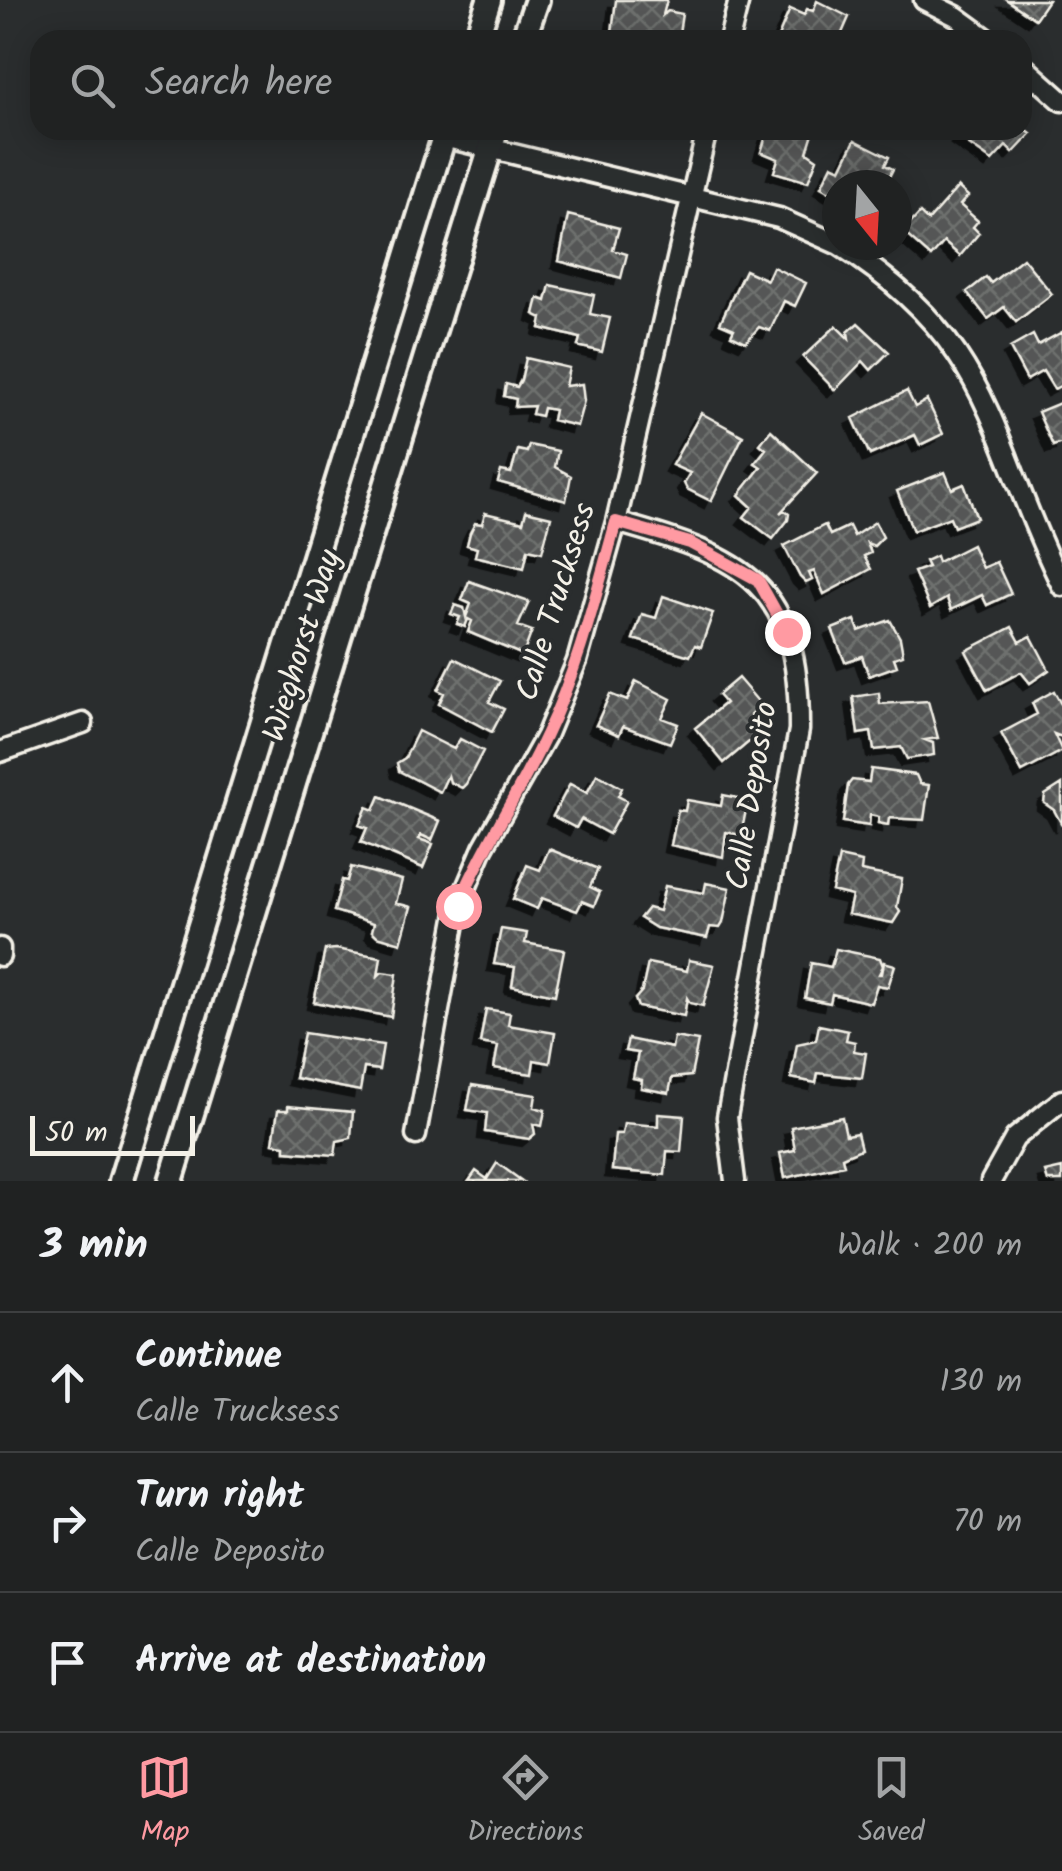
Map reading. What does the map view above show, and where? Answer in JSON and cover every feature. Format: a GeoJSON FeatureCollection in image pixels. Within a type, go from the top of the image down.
{"type":"FeatureCollection","features":[{"type":"Feature","properties":{"kind":"street"},"geometry":{"type":"LineString","coordinates":[[479,30],[489,0]]}},
{"type":"Feature","properties":{"kind":"street"},"geometry":{"type":"LineString","coordinates":[[526,30],[536,0]]}},
{"type":"Feature","properties":{"kind":"street"},"geometry":{"type":"LineString","coordinates":[[732,30],[739,0]]}},
{"type":"Feature","properties":{"kind":"street"},"geometry":{"type":"LineString","coordinates":[[924,0],[973,30]]}},
{"type":"Feature","properties":{"kind":"street"},"geometry":{"type":"LineString","coordinates":[[1032,73],[1062,101]]}},
{"type":"Feature","properties":{"kind":"street","name":"Wieghorst Way"},"geometry":{"type":"LineString","coordinates":[[121,1181],[443,140]]}},
{"type":"Feature","properties":{"kind":"street"},"geometry":{"type":"LineString","coordinates":[[493,140],[779,218],[822,237]]}},
{"type":"Feature","properties":{"kind":"street","name":"Wieghorst Way"},"geometry":{"type":"LineString","coordinates":[[171,1181],[493,140]]}},
{"type":"Feature","properties":{"kind":"street","name":"Calle Trucksess"},"geometry":{"type":"LineString","coordinates":[[416,1136],[458,906],[483,848],[546,736],[577,660],[616,522],[705,140]]}},
{"type":"Feature","properties":{"kind":"street"},"geometry":{"type":"LineString","coordinates":[[860,260],[908,296],[963,359],[987,400],[1062,586]]}},
{"type":"Feature","properties":{"kind":"street","name":"Calle Deposito"},"geometry":{"type":"LineString","coordinates":[[616,522],[690,543],[758,580],[787,632],[800,670],[799,730],[727,1117],[735,1181]]}},
{"type":"Feature","properties":{"kind":"street"},"geometry":{"type":"LineString","coordinates":[[0,752],[83,724]]}},
{"type":"Feature","properties":{"kind":"street"},"geometry":{"type":"LineString","coordinates":[[0,948],[0,956]]}},
{"type":"Feature","properties":{"kind":"street"},"geometry":{"type":"LineString","coordinates":[[991,1181],[1015,1138],[1062,1100]]}},
{"type":"Feature","properties":{"kind":"building"},"geometry":{"type":"Polygon","coordinates":[[[616,0],[667,0],[663,15],[668,11],[682,14],[680,30],[612,30],[616,0]]]}},
{"type":"Feature","properties":{"kind":"building"},"geometry":{"type":"Polygon","coordinates":[[[1007,0],[1048,0],[1035,19],[1007,0]]]}},
{"type":"Feature","properties":{"kind":"building"},"geometry":{"type":"Polygon","coordinates":[[[817,1],[849,17],[843,30],[781,30],[790,9],[804,15],[807,9],[813,11],[817,1]]]}},
{"type":"Feature","properties":{"kind":"building"},"geometry":{"type":"Polygon","coordinates":[[[765,140],[811,140],[807,152],[817,159],[808,182],[774,172],[778,159],[761,152],[765,140]]]}},
{"type":"Feature","properties":{"kind":"building"},"geometry":{"type":"Polygon","coordinates":[[[855,140],[889,157],[885,165],[893,169],[830,170],[832,165],[841,169],[855,140]]]}},
{"type":"Feature","properties":{"kind":"building"},"geometry":{"type":"Polygon","coordinates":[[[962,140],[1025,140],[1013,153],[1006,146],[992,161],[962,140]]]}},
{"type":"Feature","properties":{"kind":"building"},"geometry":{"type":"Polygon","coordinates":[[[958,187],[968,196],[960,205],[978,221],[973,227],[979,233],[960,256],[944,242],[931,257],[912,240],[912,222],[920,213],[928,221],[958,187]]]}},
{"type":"Feature","properties":{"kind":"building"},"geometry":{"type":"Polygon","coordinates":[[[568,215],[619,228],[613,250],[627,254],[621,278],[559,261],[568,215]]]}},
{"type":"Feature","properties":{"kind":"building"},"geometry":{"type":"Polygon","coordinates":[[[1023,258],[1052,294],[1016,322],[1004,307],[988,319],[967,292],[986,277],[991,283],[1023,258]]]}},
{"type":"Feature","properties":{"kind":"building"},"geometry":{"type":"Polygon","coordinates":[[[773,267],[806,283],[795,306],[784,301],[770,331],[759,327],[746,342],[731,335],[734,329],[720,323],[745,270],[767,280],[773,267]]]}},
{"type":"Feature","properties":{"kind":"building"},"geometry":{"type":"Polygon","coordinates":[[[550,285],[594,295],[590,314],[610,318],[602,352],[578,346],[580,338],[540,328],[542,318],[534,314],[538,298],[546,301],[550,285]]]}},
{"type":"Feature","properties":{"kind":"building"},"geometry":{"type":"Polygon","coordinates":[[[858,323],[889,352],[871,370],[863,361],[835,390],[803,357],[836,326],[849,339],[848,332],[858,323]]]}},
{"type":"Feature","properties":{"kind":"building"},"geometry":{"type":"Polygon","coordinates":[[[1062,332],[1062,385],[1054,389],[1043,371],[1027,380],[1010,348],[1033,335],[1038,345],[1062,332]]]}},
{"type":"Feature","properties":{"kind":"building"},"geometry":{"type":"Polygon","coordinates":[[[526,358],[569,368],[565,386],[582,384],[584,401],[577,426],[552,420],[554,410],[543,408],[541,416],[532,414],[534,406],[515,407],[516,399],[504,396],[506,384],[517,387],[526,358]]]}},
{"type":"Feature","properties":{"kind":"building"},"geometry":{"type":"Polygon","coordinates":[[[907,391],[915,407],[927,400],[943,434],[920,445],[915,435],[870,455],[853,418],[907,391]]]}},
{"type":"Feature","properties":{"kind":"building"},"geometry":{"type":"Polygon","coordinates":[[[1062,402],[1062,443],[1053,446],[1038,412],[1062,402]]]}},
{"type":"Feature","properties":{"kind":"building"},"geometry":{"type":"Polygon","coordinates":[[[701,413],[743,436],[711,501],[687,489],[684,483],[690,473],[672,465],[701,413]]]}},
{"type":"Feature","properties":{"kind":"building"},"geometry":{"type":"Polygon","coordinates":[[[771,430],[817,473],[780,513],[784,510],[789,514],[788,520],[773,539],[744,517],[752,507],[739,495],[761,467],[755,463],[766,449],[760,444],[771,430]]]}},
{"type":"Feature","properties":{"kind":"building"},"geometry":{"type":"Polygon","coordinates":[[[529,445],[558,451],[555,467],[571,476],[566,501],[498,482],[501,471],[511,473],[518,450],[527,452],[529,445]]]}},
{"type":"Feature","properties":{"kind":"building"},"geometry":{"type":"Polygon","coordinates":[[[945,472],[952,489],[964,484],[977,518],[954,527],[950,517],[913,531],[897,491],[945,472]]]}},
{"type":"Feature","properties":{"kind":"building"},"geometry":{"type":"Polygon","coordinates":[[[526,511],[551,517],[542,552],[528,549],[524,568],[475,556],[477,548],[467,545],[475,523],[482,524],[485,513],[523,522],[526,511]]]}},
{"type":"Feature","properties":{"kind":"building"},"geometry":{"type":"Polygon","coordinates":[[[875,522],[883,537],[874,546],[867,543],[871,553],[864,556],[871,569],[824,594],[814,571],[809,573],[812,580],[806,583],[800,577],[784,546],[825,525],[830,535],[849,526],[854,536],[875,522]]]}},
{"type":"Feature","properties":{"kind":"building"},"geometry":{"type":"Polygon","coordinates":[[[972,545],[982,568],[996,562],[1011,594],[987,605],[982,595],[951,610],[947,598],[930,608],[914,572],[928,567],[925,561],[936,556],[938,562],[972,545]]]}},
{"type":"Feature","properties":{"kind":"building"},"geometry":{"type":"Polygon","coordinates":[[[469,581],[529,602],[518,626],[532,631],[523,655],[468,632],[472,621],[468,619],[465,627],[457,624],[460,617],[451,614],[455,605],[464,608],[466,617],[471,604],[462,600],[469,581]]]}},
{"type":"Feature","properties":{"kind":"building"},"geometry":{"type":"Polygon","coordinates":[[[663,596],[713,613],[701,647],[695,645],[690,656],[633,639],[642,614],[656,618],[663,596]]]}},
{"type":"Feature","properties":{"kind":"building"},"geometry":{"type":"Polygon","coordinates":[[[855,620],[859,631],[890,620],[900,638],[903,655],[894,658],[897,666],[869,676],[862,656],[845,662],[832,629],[855,620]]]}},
{"type":"Feature","properties":{"kind":"building"},"geometry":{"type":"Polygon","coordinates":[[[1012,627],[1020,642],[1031,636],[1049,670],[1030,683],[1021,672],[987,690],[966,651],[1012,627]]]}},
{"type":"Feature","properties":{"kind":"building"},"geometry":{"type":"Polygon","coordinates":[[[454,658],[500,681],[489,702],[504,709],[492,732],[439,704],[444,693],[438,690],[454,658]]]}},
{"type":"Feature","properties":{"kind":"building"},"geometry":{"type":"Polygon","coordinates":[[[738,678],[762,706],[751,715],[763,730],[724,763],[695,728],[725,703],[718,695],[738,678]]]}},
{"type":"Feature","properties":{"kind":"building"},"geometry":{"type":"Polygon","coordinates":[[[636,681],[671,699],[662,718],[678,724],[670,743],[623,726],[619,735],[596,725],[610,694],[627,701],[636,681]]]}},
{"type":"Feature","properties":{"kind":"building"},"geometry":{"type":"Polygon","coordinates":[[[1054,691],[1062,706],[1062,737],[1054,734],[1062,751],[1022,772],[1001,733],[1037,714],[1032,703],[1054,691]]]}},
{"type":"Feature","properties":{"kind":"building"},"geometry":{"type":"Polygon","coordinates":[[[879,693],[880,704],[928,701],[938,738],[925,740],[933,743],[934,755],[907,759],[901,747],[874,750],[871,732],[858,734],[853,697],[879,693]]]}},
{"type":"Feature","properties":{"kind":"building"},"geometry":{"type":"Polygon","coordinates":[[[418,731],[454,749],[460,739],[483,751],[462,788],[450,782],[448,775],[440,792],[399,771],[397,763],[405,758],[418,731]]]}},
{"type":"Feature","properties":{"kind":"building"},"geometry":{"type":"Polygon","coordinates":[[[871,769],[916,775],[920,784],[929,785],[924,820],[889,818],[888,825],[878,823],[879,817],[870,815],[869,826],[843,822],[848,785],[852,780],[869,782],[871,769]]]}},
{"type":"Feature","properties":{"kind":"building"},"geometry":{"type":"Polygon","coordinates":[[[597,774],[622,788],[618,796],[627,801],[609,834],[581,819],[576,828],[553,816],[570,784],[587,793],[597,774]]]}},
{"type":"Feature","properties":{"kind":"building"},"geometry":{"type":"Polygon","coordinates":[[[1062,784],[1062,825],[1054,810],[1044,803],[1045,795],[1062,784]]]}},
{"type":"Feature","properties":{"kind":"building"},"geometry":{"type":"Polygon","coordinates":[[[723,795],[748,800],[741,835],[726,832],[723,857],[671,845],[678,810],[685,811],[687,800],[721,806],[723,795]]]}},
{"type":"Feature","properties":{"kind":"building"},"geometry":{"type":"Polygon","coordinates":[[[380,796],[440,821],[432,840],[421,835],[419,839],[433,844],[423,868],[361,842],[367,828],[359,825],[367,807],[374,810],[380,796]]]}},
{"type":"Feature","properties":{"kind":"building"},"geometry":{"type":"Polygon","coordinates":[[[549,849],[598,869],[590,887],[600,892],[594,906],[582,901],[577,911],[542,898],[537,909],[513,899],[527,865],[540,870],[549,849]]]}},
{"type":"Feature","properties":{"kind":"building"},"geometry":{"type":"Polygon","coordinates":[[[839,857],[862,862],[861,871],[902,879],[897,907],[900,912],[893,923],[848,914],[852,896],[832,891],[839,857]]]}},
{"type":"Feature","properties":{"kind":"building"},"geometry":{"type":"Polygon","coordinates":[[[351,867],[402,880],[396,903],[411,907],[401,943],[377,936],[372,931],[374,923],[334,911],[342,880],[347,881],[351,867]]]}},
{"type":"Feature","properties":{"kind":"building"},"geometry":{"type":"Polygon","coordinates":[[[706,883],[730,888],[723,923],[720,928],[710,927],[707,938],[656,928],[640,918],[648,908],[659,911],[665,886],[704,893],[706,883]]]}},
{"type":"Feature","properties":{"kind":"building"},"geometry":{"type":"Polygon","coordinates":[[[501,929],[527,933],[525,943],[564,950],[555,995],[512,986],[515,967],[494,964],[501,929]]]}},
{"type":"Feature","properties":{"kind":"building"},"geometry":{"type":"Polygon","coordinates":[[[836,949],[880,958],[883,966],[879,974],[882,974],[884,962],[895,965],[888,987],[877,985],[871,1003],[832,994],[830,1003],[805,998],[811,963],[831,967],[836,949]]]}},
{"type":"Feature","properties":{"kind":"building"},"geometry":{"type":"Polygon","coordinates":[[[325,950],[381,957],[378,976],[382,972],[397,974],[391,1017],[314,1002],[325,950]]]}},
{"type":"Feature","properties":{"kind":"building"},"geometry":{"type":"Polygon","coordinates":[[[689,960],[714,965],[703,1006],[690,1003],[687,998],[684,1016],[638,1007],[635,999],[642,991],[648,963],[687,971],[689,960]]]}},
{"type":"Feature","properties":{"kind":"building"},"geometry":{"type":"Polygon","coordinates":[[[486,1009],[510,1013],[508,1025],[555,1033],[550,1063],[534,1060],[532,1074],[494,1068],[498,1046],[480,1043],[486,1009]]]}},
{"type":"Feature","properties":{"kind":"building"},"geometry":{"type":"Polygon","coordinates":[[[819,1025],[848,1031],[846,1040],[855,1042],[854,1051],[866,1053],[862,1078],[818,1073],[816,1083],[791,1078],[797,1044],[816,1040],[819,1025]]]}},
{"type":"Feature","properties":{"kind":"building"},"geometry":{"type":"Polygon","coordinates":[[[304,1033],[383,1045],[379,1070],[364,1068],[360,1091],[295,1078],[304,1033]]]}},
{"type":"Feature","properties":{"kind":"building"},"geometry":{"type":"Polygon","coordinates":[[[674,1037],[698,1041],[691,1076],[672,1078],[669,1093],[641,1088],[642,1080],[633,1078],[638,1053],[625,1051],[628,1039],[672,1048],[674,1037]]]}},
{"type":"Feature","properties":{"kind":"building"},"geometry":{"type":"Polygon","coordinates":[[[472,1085],[536,1095],[534,1107],[545,1110],[542,1126],[533,1124],[535,1134],[529,1139],[485,1132],[487,1113],[467,1110],[472,1085]]]}},
{"type":"Feature","properties":{"kind":"building"},"geometry":{"type":"Polygon","coordinates":[[[288,1106],[353,1112],[351,1138],[337,1141],[335,1155],[285,1151],[285,1145],[273,1143],[278,1110],[288,1110],[288,1106]]]}},
{"type":"Feature","properties":{"kind":"building"},"geometry":{"type":"Polygon","coordinates":[[[658,1114],[684,1116],[681,1152],[667,1151],[665,1175],[612,1170],[615,1134],[622,1134],[624,1123],[658,1126],[658,1114]]]}},
{"type":"Feature","properties":{"kind":"building"},"geometry":{"type":"Polygon","coordinates":[[[842,1117],[846,1135],[857,1133],[861,1149],[842,1157],[844,1165],[785,1178],[780,1153],[795,1150],[791,1127],[842,1117]]]}},
{"type":"Feature","properties":{"kind":"building"},"geometry":{"type":"Polygon","coordinates":[[[497,1163],[522,1181],[469,1181],[476,1171],[487,1179],[497,1163]]]}},
{"type":"Feature","properties":{"kind":"building"},"geometry":{"type":"Polygon","coordinates":[[[1062,1168],[1062,1181],[1048,1181],[1045,1172],[1062,1168]]]}},
{"type":"Feature","properties":{"kind":"route"},"geometry":{"type":"LineString","coordinates":[[458,906],[483,848],[546,736],[577,660],[616,522],[690,543],[758,580],[787,632]]}}]}
